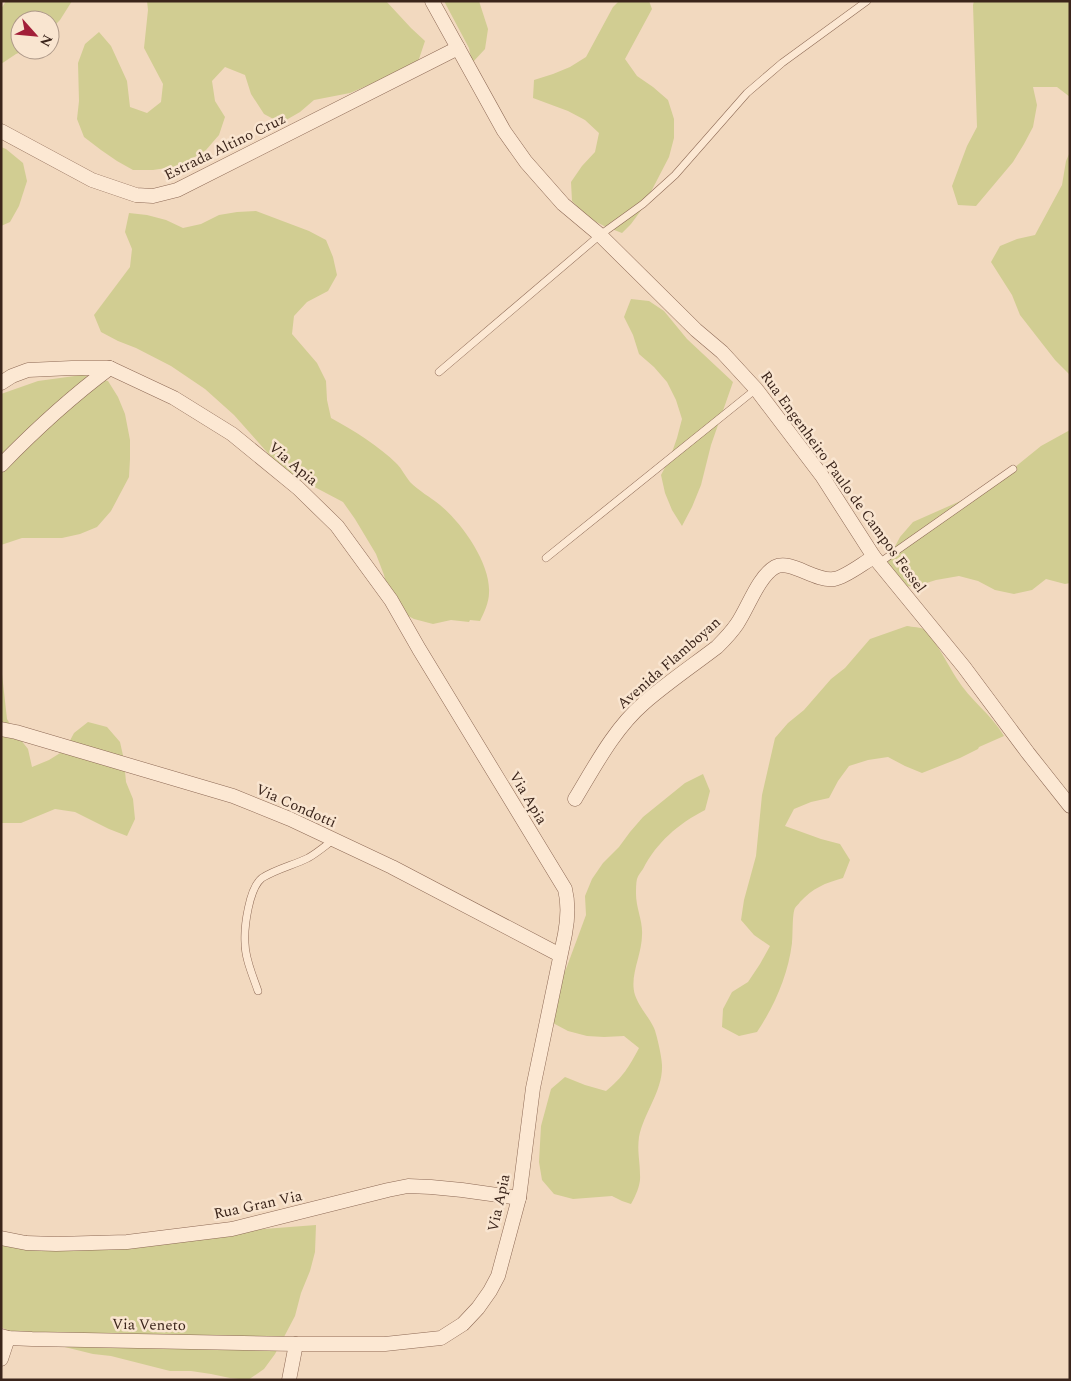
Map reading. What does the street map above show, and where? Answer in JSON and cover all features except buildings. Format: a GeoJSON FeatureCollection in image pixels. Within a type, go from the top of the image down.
{"type":"FeatureCollection","features":[{"type":"Feature","properties":{"kind":"street","name":"Rua Engenheiro Paulo de Campos Fessel"},"geometry":{"type":"LineString","coordinates":[[432,1],[504,131],[526,162],[563,204],[600,236],[696,330],[722,352],[756,389],[822,476],[877,560],[964,667],[1070,806]]}},
{"type":"Feature","properties":{"kind":"street","name":"Estrada Altino Cruz"},"geometry":{"type":"LineString","coordinates":[[1,131],[92,180],[136,195],[153,196],[177,190],[458,48]]}},
{"type":"Feature","properties":{"kind":"street","name":"Via Apia"},"geometry":{"type":"LineString","coordinates":[[1,383],[12,376],[28,370],[110,368],[174,398],[232,434],[298,488],[337,526],[391,600],[565,890],[568,898],[569,911],[565,934],[533,1088],[518,1198],[498,1276],[490,1291],[463,1324],[441,1338],[385,1344],[296,1344]]}},
{"type":"Feature","properties":{"kind":"street"},"geometry":{"type":"LineString","coordinates":[[1,465],[52,415],[110,368]]}},
{"type":"Feature","properties":{"kind":"street","name":"Avenida Flamboyan"},"geometry":{"type":"LineString","coordinates":[[575,799],[608,745],[626,722],[643,704],[728,636],[761,582],[770,571],[777,566],[784,565],[822,578],[832,579],[877,560]]}},
{"type":"Feature","properties":{"kind":"street","name":"Via Condotti"},"geometry":{"type":"LineString","coordinates":[[1,729],[233,796],[290,819],[392,867],[560,955]]}},
{"type":"Feature","properties":{"kind":"street","name":"Rua Gran Via"},"geometry":{"type":"LineString","coordinates":[[1,1238],[26,1243],[56,1244],[127,1242],[232,1229],[408,1186],[462,1190],[518,1198]]}},
{"type":"Feature","properties":{"kind":"street"},"geometry":{"type":"LineString","coordinates":[[1,1359],[5,1337]]}},
{"type":"Feature","properties":{"kind":"street","name":"Via Veneto"},"geometry":{"type":"LineString","coordinates":[[5,1337],[296,1344]]}},
{"type":"Feature","properties":{"kind":"street"},"geometry":{"type":"LineString","coordinates":[[289,1380],[296,1344]]}},
{"type":"Feature","properties":{"kind":"lane"},"geometry":{"type":"LineString","coordinates":[[439,372],[600,236],[643,204],[675,175],[747,93],[782,63],[868,1]]}},
{"type":"Feature","properties":{"kind":"lane"},"geometry":{"type":"LineString","coordinates":[[546,558],[756,389]]}},
{"type":"Feature","properties":{"kind":"lane"},"geometry":{"type":"LineString","coordinates":[[877,560],[1013,470]]}},
{"type":"Feature","properties":{"kind":"lane"},"geometry":{"type":"LineString","coordinates":[[258,991],[248,962],[245,944],[247,917],[253,889],[268,874],[309,857],[333,840]]}},
{"type":"Feature","properties":{"kind":"shaded area"},"geometry":{"type":"Polygon","coordinates":[[[6,1],[72,1],[60,20],[60,10],[10,10],[10,58],[1,64],[1,9],[6,1]]]}},
{"type":"Feature","properties":{"kind":"shaded area"},"geometry":{"type":"Polygon","coordinates":[[[147,1],[386,1],[425,41],[419,59],[408,75],[371,84],[350,93],[314,100],[300,112],[281,123],[264,114],[251,94],[245,75],[225,67],[212,81],[215,101],[225,117],[219,135],[206,150],[190,160],[173,167],[133,170],[84,137],[77,119],[79,101],[78,63],[85,44],[99,32],[111,46],[127,81],[130,107],[147,113],[161,102],[163,84],[144,48],[148,10],[147,1]]]}},
{"type":"Feature","properties":{"kind":"shaded area"},"geometry":{"type":"Polygon","coordinates":[[[444,1],[479,1],[488,29],[485,49],[472,63],[469,48],[444,1]]]}},
{"type":"Feature","properties":{"kind":"shaded area"},"geometry":{"type":"Polygon","coordinates":[[[619,1],[649,1],[652,9],[625,59],[637,76],[668,100],[674,119],[674,138],[669,157],[642,209],[622,233],[587,217],[572,201],[571,182],[595,152],[599,133],[585,120],[568,111],[533,98],[534,80],[570,67],[586,57],[613,7],[619,1]]]}},
{"type":"Feature","properties":{"kind":"shaded area"},"geometry":{"type":"Polygon","coordinates":[[[974,1],[1070,1],[1070,97],[1057,87],[1033,87],[1037,105],[1033,127],[1013,162],[976,206],[958,205],[952,186],[967,146],[977,127],[974,1]]]}},
{"type":"Feature","properties":{"kind":"shaded area"},"geometry":{"type":"Polygon","coordinates":[[[1,147],[23,163],[27,181],[19,206],[10,222],[1,226],[1,147]]]}},
{"type":"Feature","properties":{"kind":"shaded area"},"geometry":{"type":"Polygon","coordinates":[[[1070,152],[1070,375],[1055,360],[1020,315],[1012,295],[991,262],[1000,246],[1017,239],[1035,235],[1062,185],[1066,161],[1070,152]]]}},
{"type":"Feature","properties":{"kind":"shaded area"},"geometry":{"type":"Polygon","coordinates":[[[256,211],[309,231],[326,240],[333,257],[337,275],[328,291],[307,302],[294,316],[292,334],[317,363],[326,381],[327,400],[331,418],[366,439],[390,457],[410,482],[449,513],[474,545],[485,570],[489,593],[485,611],[480,621],[451,620],[433,624],[414,619],[395,609],[376,554],[343,502],[288,473],[234,415],[205,389],[171,366],[101,332],[94,315],[130,267],[132,249],[125,232],[129,213],[166,220],[183,228],[201,224],[219,215],[256,211]]]}},
{"type":"Feature","properties":{"kind":"shaded area"},"geometry":{"type":"Polygon","coordinates":[[[631,299],[649,301],[664,311],[687,339],[733,382],[711,445],[701,485],[682,526],[672,510],[665,493],[661,475],[670,458],[682,419],[676,400],[667,382],[639,354],[633,335],[624,317],[631,299]]]}},
{"type":"Feature","properties":{"kind":"shaded area"},"geometry":{"type":"Polygon","coordinates":[[[82,375],[108,381],[118,397],[125,414],[130,440],[129,477],[111,511],[97,527],[80,534],[62,538],[22,538],[1,545],[1,394],[38,381],[82,375]]]}},
{"type":"Feature","properties":{"kind":"shaded area"},"geometry":{"type":"Polygon","coordinates":[[[1070,430],[1070,583],[1065,584],[1046,579],[1032,590],[1014,594],[995,590],[978,581],[959,576],[917,586],[898,587],[883,574],[900,537],[913,522],[965,499],[1009,472],[1041,446],[1070,430]]]}},
{"type":"Feature","properties":{"kind":"shaded area"},"geometry":{"type":"Polygon","coordinates":[[[907,626],[922,628],[927,631],[962,687],[1004,736],[960,758],[922,773],[888,757],[868,760],[849,766],[829,798],[811,802],[794,809],[785,826],[840,844],[850,860],[843,878],[825,884],[815,890],[795,907],[790,955],[784,978],[775,1000],[757,1032],[739,1036],[722,1027],[723,1009],[732,992],[748,982],[770,946],[754,935],[741,920],[744,900],[756,856],[762,795],[775,738],[788,723],[804,710],[831,679],[845,668],[870,639],[907,626]]]}},
{"type":"Feature","properties":{"kind":"shaded area"},"geometry":{"type":"Polygon","coordinates":[[[1,665],[7,719],[28,749],[32,767],[49,760],[65,750],[74,733],[88,722],[107,727],[120,742],[126,782],[133,799],[135,819],[127,836],[75,812],[55,809],[21,823],[1,823],[1,665]]]}},
{"type":"Feature","properties":{"kind":"shaded area"},"geometry":{"type":"Polygon","coordinates":[[[703,774],[710,791],[705,810],[686,821],[662,842],[638,876],[637,881],[636,899],[642,935],[634,988],[637,999],[654,1028],[662,1065],[660,1084],[639,1137],[640,1178],[638,1190],[631,1204],[612,1196],[573,1199],[554,1194],[542,1180],[539,1162],[541,1126],[551,1089],[565,1077],[606,1091],[625,1071],[639,1048],[624,1036],[587,1036],[568,1031],[551,1022],[547,1004],[566,969],[586,915],[585,896],[592,879],[603,863],[619,847],[643,817],[685,783],[703,774]]]}},
{"type":"Feature","properties":{"kind":"shaded area"},"geometry":{"type":"Polygon","coordinates":[[[316,1225],[315,1252],[295,1316],[275,1354],[264,1369],[248,1380],[191,1371],[170,1371],[16,1335],[1,1327],[1,1238],[25,1241],[186,1235],[316,1225]]]}}]}
